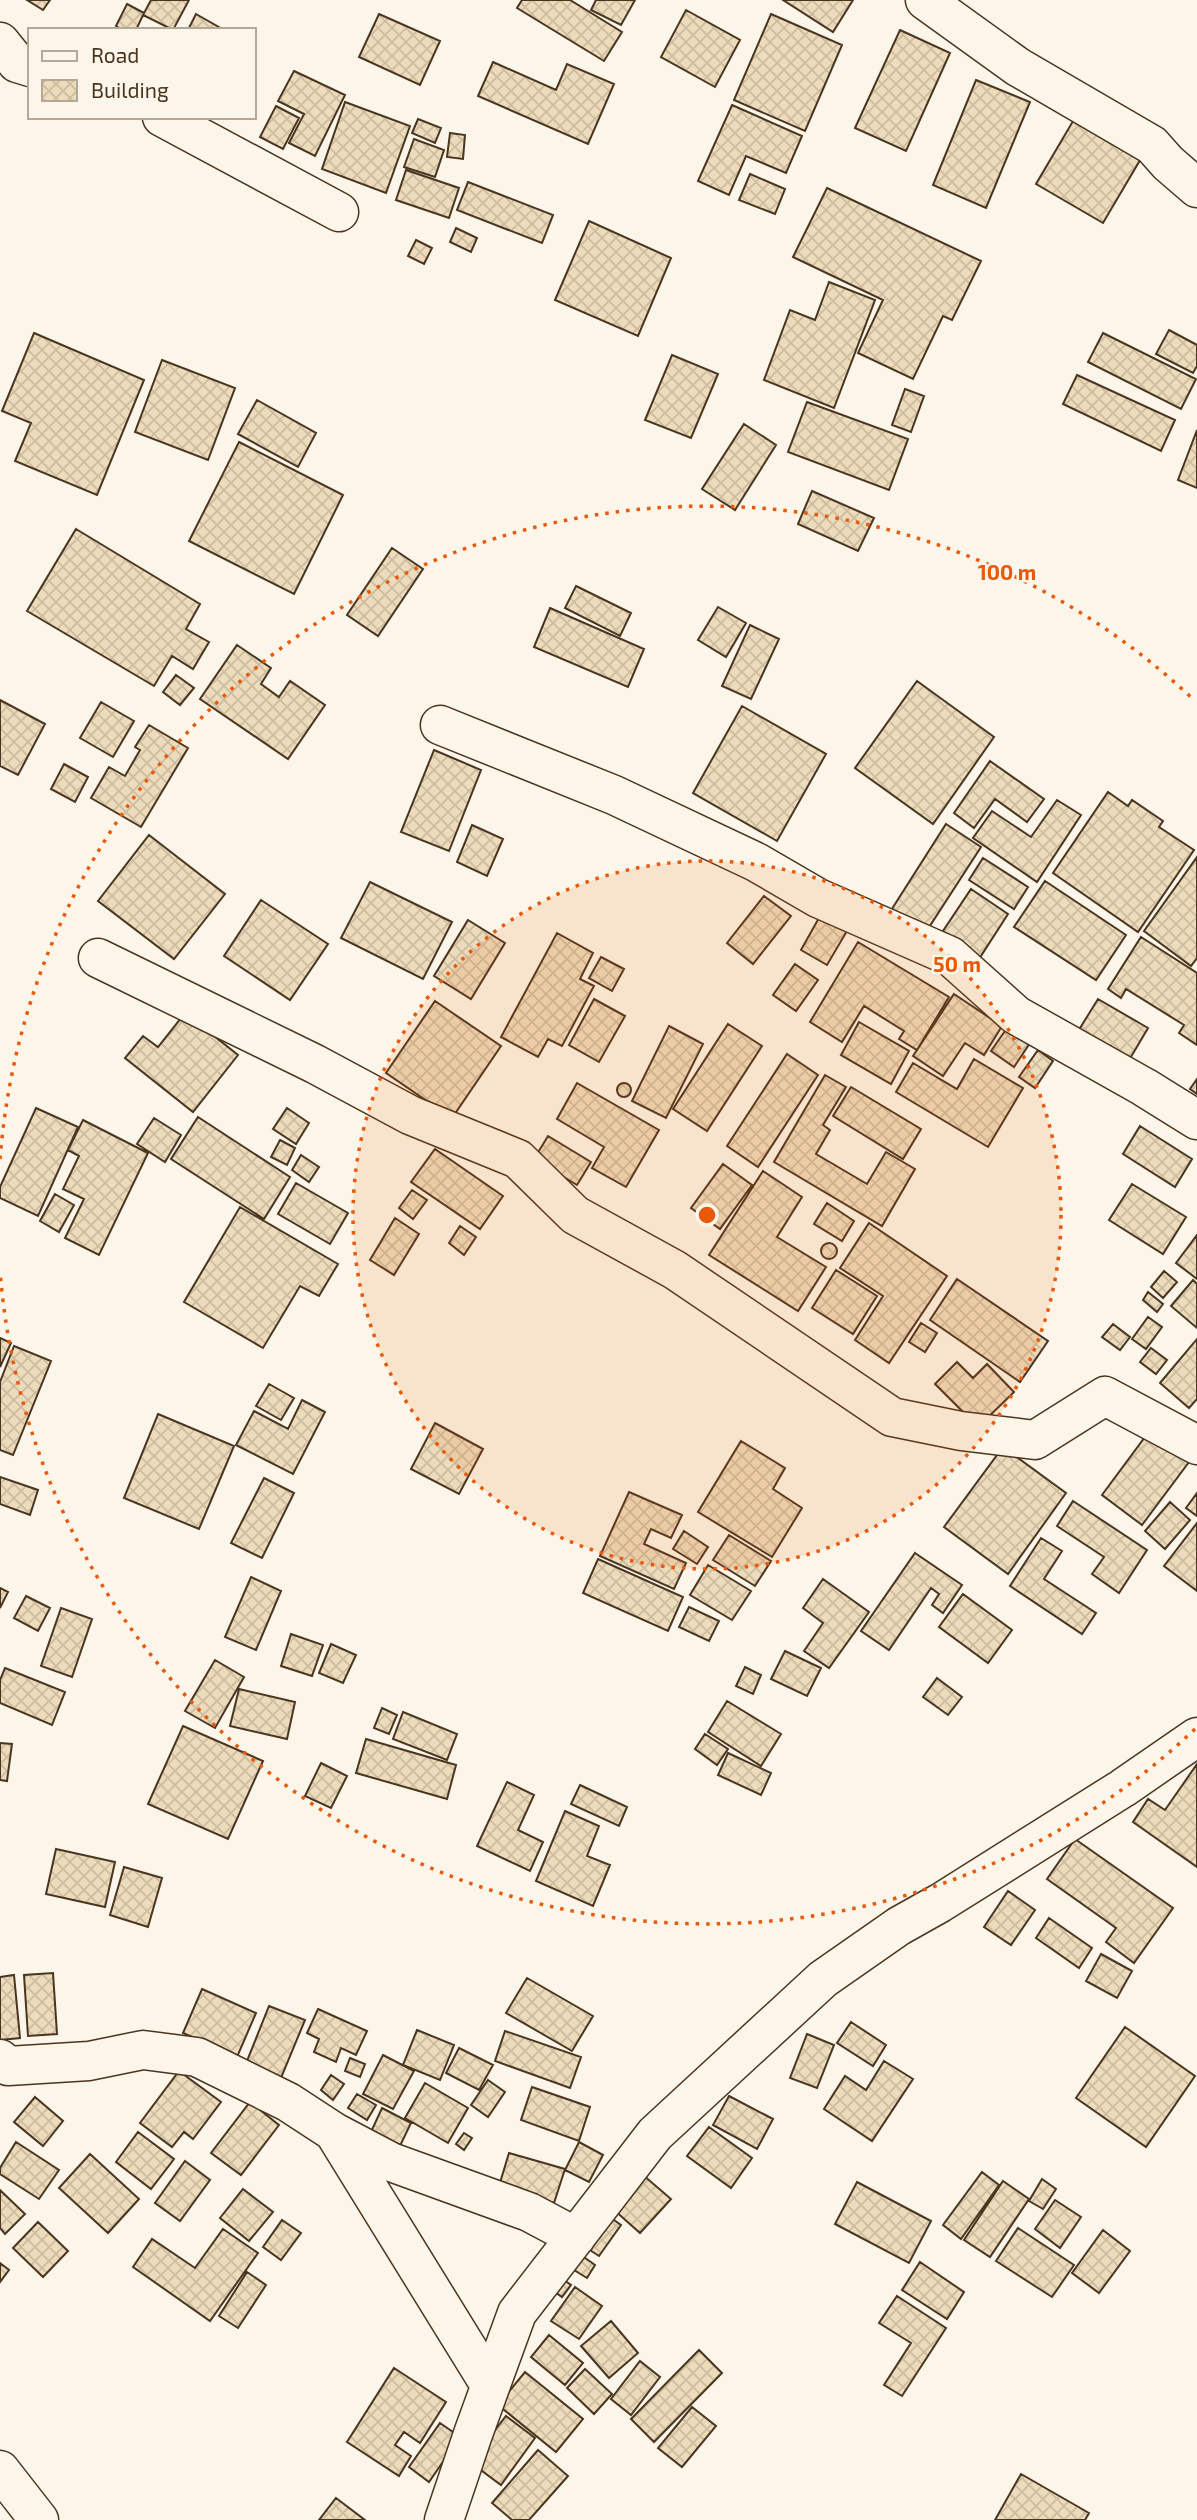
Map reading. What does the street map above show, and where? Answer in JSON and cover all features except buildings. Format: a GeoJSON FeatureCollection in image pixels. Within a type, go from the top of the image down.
{"type":"FeatureCollection","features":[{"type":"Feature","properties":{"kind":"street"},"geometry":{"type":"LineString","coordinates":[[925,0],[1018,67],[1153,145],[1168,163],[1197,188]]}},
{"type":"Feature","properties":{"kind":"street"},"geometry":{"type":"LineString","coordinates":[[0,42],[17,63],[28,66]]}},
{"type":"Feature","properties":{"kind":"street"},"geometry":{"type":"LineString","coordinates":[[166,119],[340,212]]}},
{"type":"Feature","properties":{"kind":"street"},"geometry":{"type":"LineString","coordinates":[[440,725],[614,795],[756,862],[818,898],[950,956],[1016,1015],[1197,1120]]}},
{"type":"Feature","properties":{"kind":"street"},"geometry":{"type":"LineString","coordinates":[[98,958],[315,1064],[410,1115],[518,1159],[575,1215],[675,1270],[892,1417],[961,1431],[1035,1440],[1105,1396],[1197,1445]]}},
{"type":"Feature","properties":{"kind":"street"},"geometry":{"type":"LineString","coordinates":[[444,2520],[517,2313],[655,2134],[823,1979],[899,1926],[1123,1788],[1197,1737]]}},
{"type":"Feature","properties":{"kind":"street"},"geometry":{"type":"LineString","coordinates":[[3,2068],[89,2061],[143,2050],[197,2057],[288,2102],[334,2132],[391,2162],[529,2212],[576,2236]]}},
{"type":"Feature","properties":{"kind":"street"},"geometry":{"type":"LineString","coordinates":[[334,2132],[490,2385]]}},
{"type":"Feature","properties":{"kind":"street"},"geometry":{"type":"LineString","coordinates":[[0,2470],[39,2520]]}}]}
